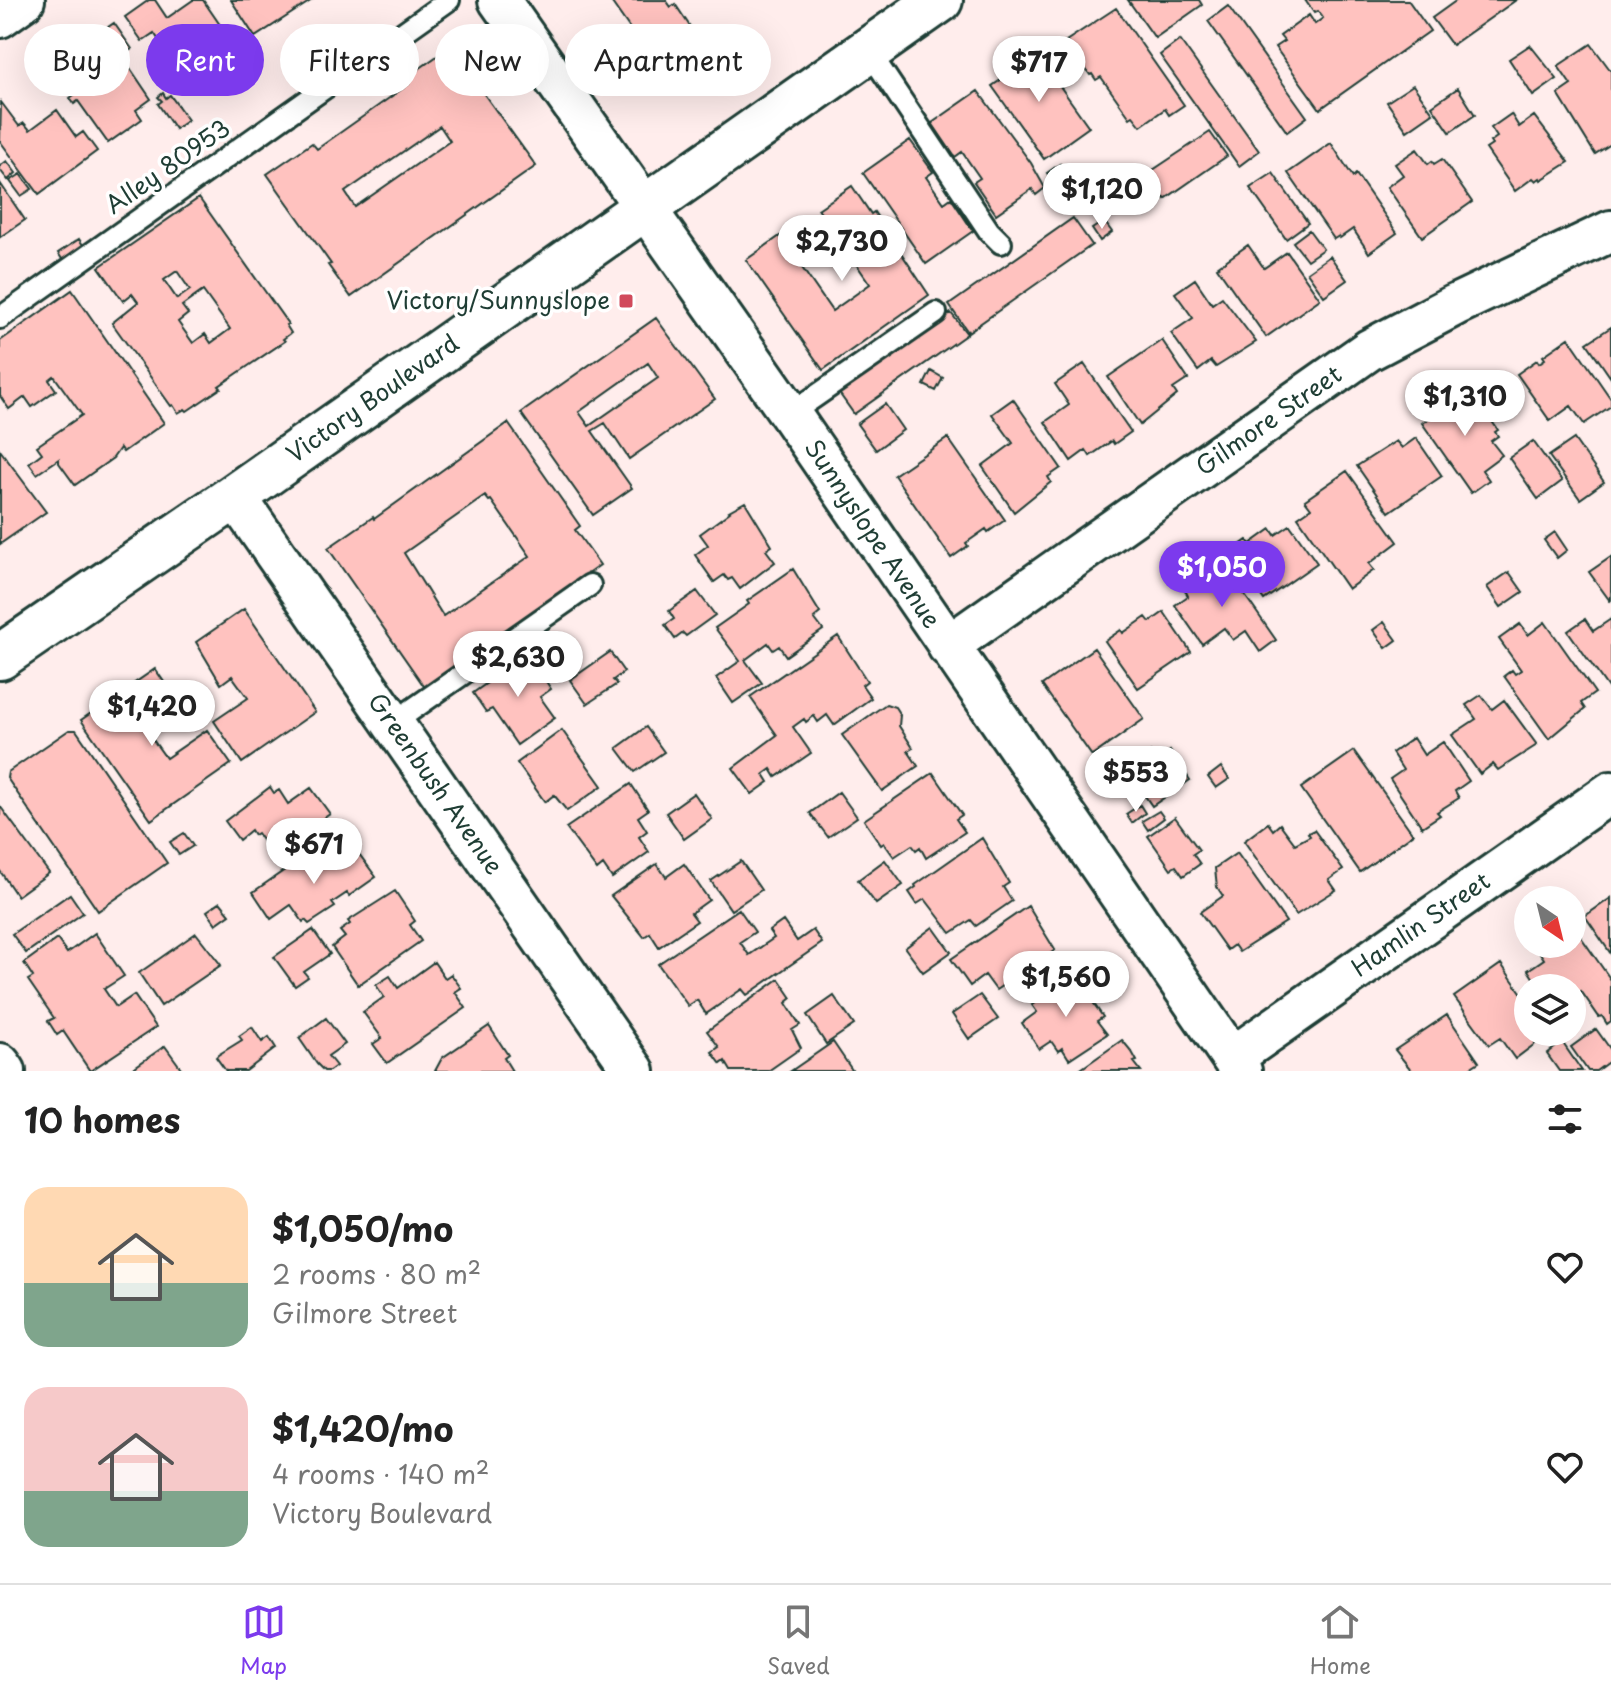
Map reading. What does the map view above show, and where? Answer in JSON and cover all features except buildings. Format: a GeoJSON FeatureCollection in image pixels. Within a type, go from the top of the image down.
{"type":"FeatureCollection","features":[{"type":"Feature","properties":{"kind":"main road","name":"Victory Boulevard"},"geometry":{"type":"LineString","coordinates":[[0,657],[235,496],[940,0]]}},
{"type":"Feature","properties":{"kind":"street"},"geometry":{"type":"LineString","coordinates":[[0,17],[24,0]]}},
{"type":"Feature","properties":{"kind":"street","name":"Sunnyslope Avenue"},"geometry":{"type":"LineString","coordinates":[[499,0],[790,414],[1236,1064]]}},
{"type":"Feature","properties":{"kind":"street","name":"Gilmore Street"},"geometry":{"type":"LineString","coordinates":[[948,646],[1369,350],[1455,305],[1611,231]]}},
{"type":"Feature","properties":{"kind":"street","name":"Greenbush Avenue"},"geometry":{"type":"LineString","coordinates":[[235,496],[634,1071]]}},
{"type":"Feature","properties":{"kind":"street","name":"Hamlin Street"},"geometry":{"type":"LineString","coordinates":[[1236,1064],[1611,792]]}},
{"type":"Feature","properties":{"kind":"street"},"geometry":{"type":"LineString","coordinates":[[0,1064],[5,1071]]}},
{"type":"Feature","properties":{"kind":"lane","name":"Alley 80953"},"geometry":{"type":"LineString","coordinates":[[0,318],[449,0]]}},
{"type":"Feature","properties":{"kind":"lane"},"geometry":{"type":"LineString","coordinates":[[868,50],[989,231],[1001,243]]}},
{"type":"Feature","properties":{"kind":"lane"},"geometry":{"type":"LineString","coordinates":[[790,414],[936,313]]}},
{"type":"Feature","properties":{"kind":"lane"},"geometry":{"type":"LineString","coordinates":[[393,723],[590,585]]}},
{"type":"Feature","properties":{"kind":"place","name":"Victory/Sunnyslope"},"geometry":{"type":"Point","coordinates":[626,301]}}]}
